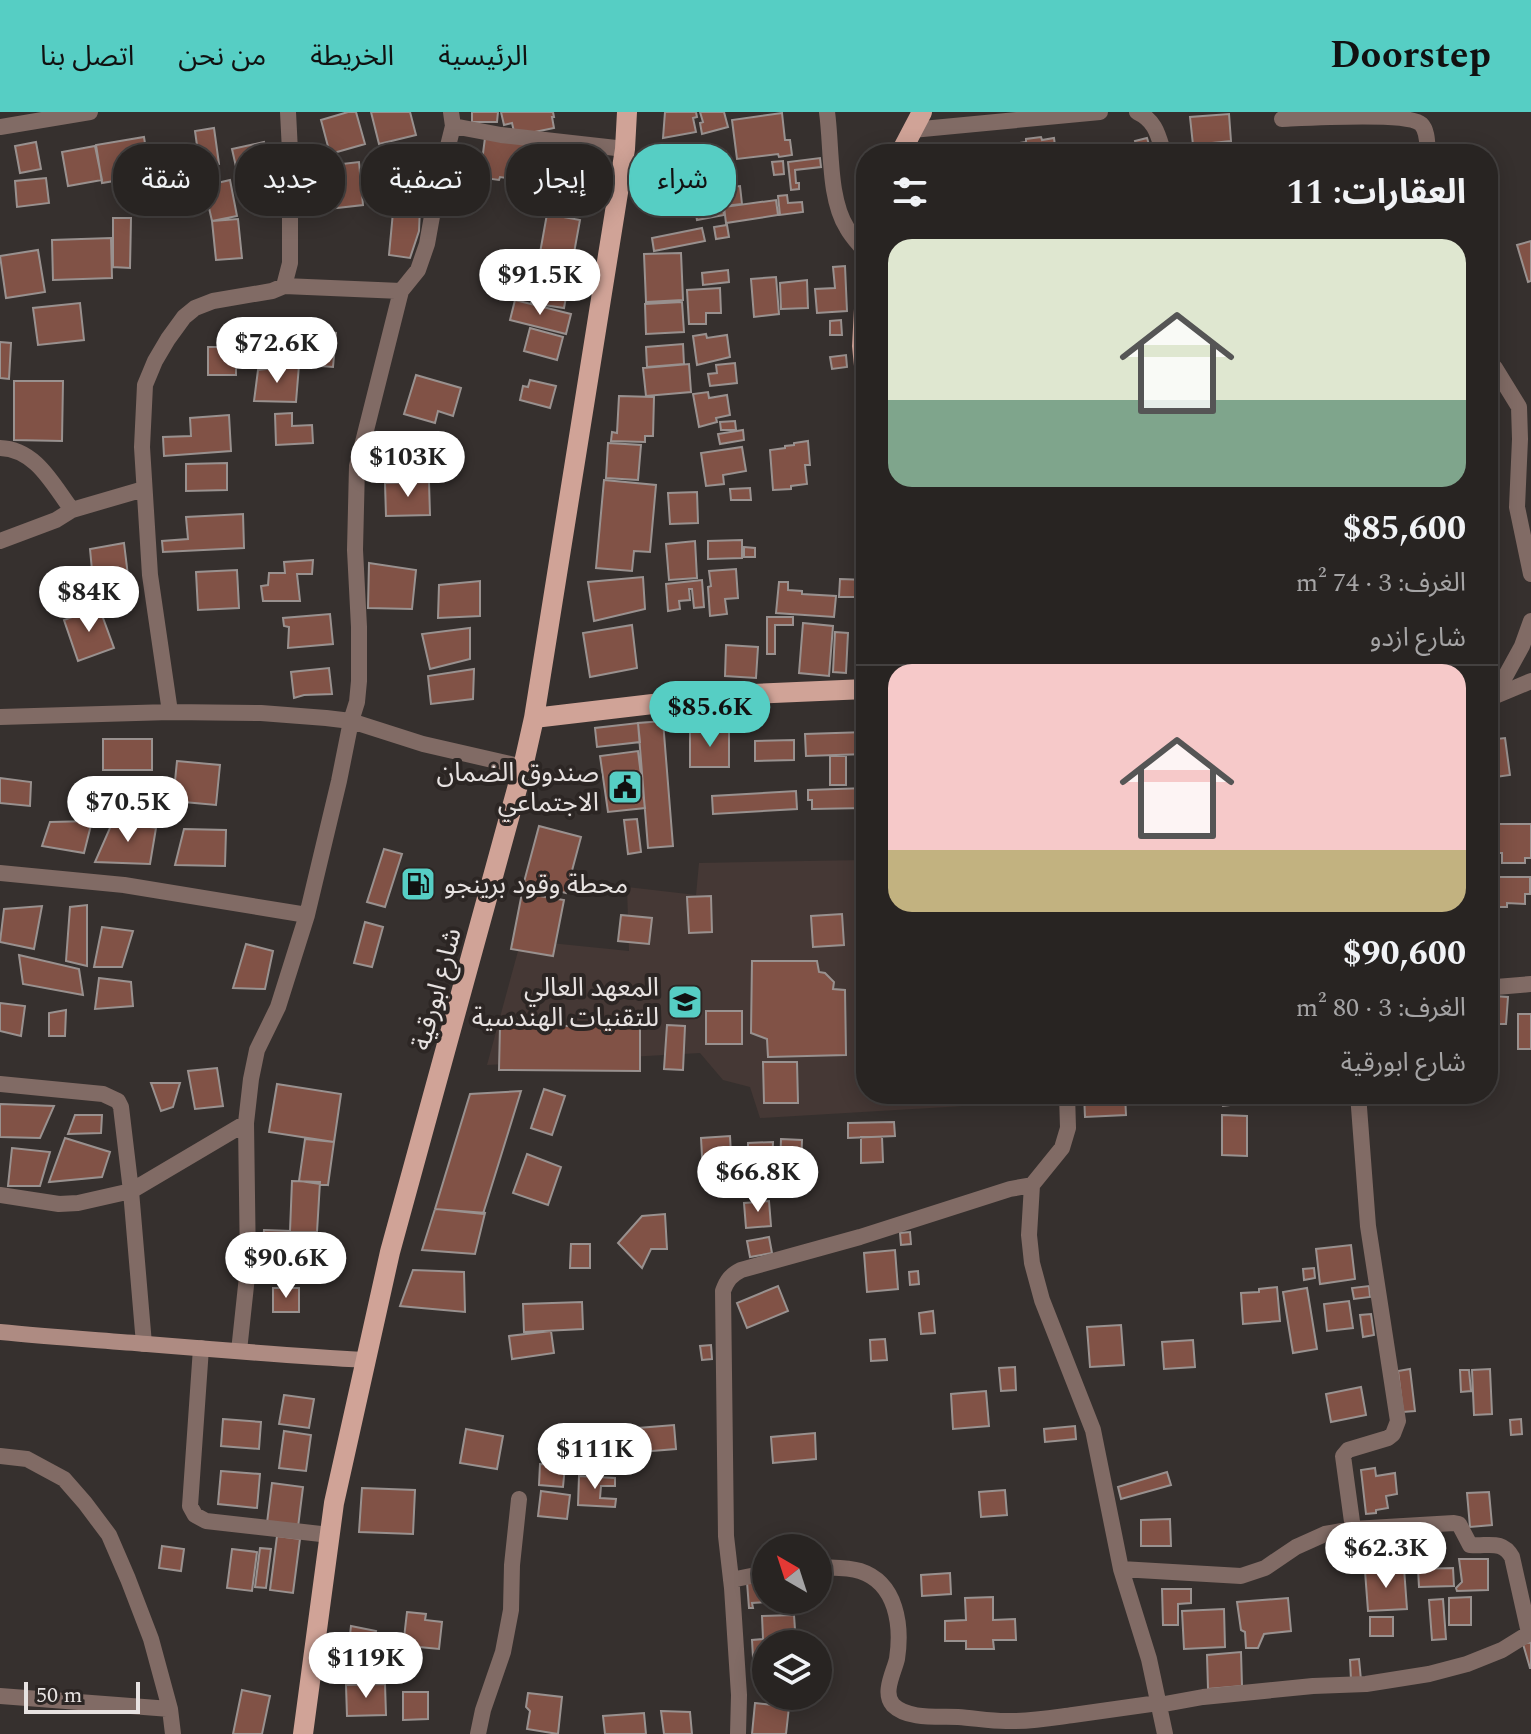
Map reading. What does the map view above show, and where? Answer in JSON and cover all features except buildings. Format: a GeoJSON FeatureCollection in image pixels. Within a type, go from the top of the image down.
{"type":"FeatureCollection","features":[{"type":"Feature","properties":{"kind":"main road","name":"شارع ابورقية"},"geometry":{"type":"LineString","coordinates":[[303,1734],[334,1503],[390,1252],[534,718],[625,149],[627,112]]}},
{"type":"Feature","properties":{"kind":"main road"},"geometry":{"type":"LineString","coordinates":[[905,144],[917,121]]}},
{"type":"Feature","properties":{"kind":"main road"},"geometry":{"type":"LineString","coordinates":[[534,718],[729,695],[856,689]]}},
{"type":"Feature","properties":{"kind":"main road"},"geometry":{"type":"LineString","coordinates":[[0,1332],[280,1356],[366,1360]]}},
{"type":"Feature","properties":{"kind":"street"},"geometry":{"type":"LineString","coordinates":[[0,127],[90,112]]}},
{"type":"Feature","properties":{"kind":"street"},"geometry":{"type":"LineString","coordinates":[[284,286],[290,263],[288,112]]}},
{"type":"Feature","properties":{"kind":"street"},"geometry":{"type":"LineString","coordinates":[[827,112],[832,180],[845,227],[856,241]]}},
{"type":"Feature","properties":{"kind":"street"},"geometry":{"type":"LineString","coordinates":[[917,121],[1100,112]]}},
{"type":"Feature","properties":{"kind":"street"},"geometry":{"type":"LineString","coordinates":[[1137,112],[1148,118],[1161,144]]}},
{"type":"Feature","properties":{"kind":"street"},"geometry":{"type":"LineString","coordinates":[[1282,119],[1404,117],[1418,120],[1425,129],[1427,144]]}},
{"type":"Feature","properties":{"kind":"street"},"geometry":{"type":"LineString","coordinates":[[239,1351],[248,1267],[246,1123],[251,1079],[257,1050],[278,1007],[307,915],[357,702],[357,466],[401,291],[418,270],[427,244],[452,119],[501,135],[625,149]]}},
{"type":"Feature","properties":{"kind":"street"},"geometry":{"type":"LineString","coordinates":[[170,712],[150,575],[142,447],[145,385],[155,361],[184,317],[195,308],[213,301],[272,291],[284,286],[401,291]]}},
{"type":"Feature","properties":{"kind":"street"},"geometry":{"type":"LineString","coordinates":[[1498,372],[1525,405],[1517,507],[1531,574]]}},
{"type":"Feature","properties":{"kind":"street"},"geometry":{"type":"LineString","coordinates":[[0,448],[9,448],[29,457],[72,510]]}},
{"type":"Feature","properties":{"kind":"street"},"geometry":{"type":"LineString","coordinates":[[0,541],[56,520],[72,510],[144,489]]}},
{"type":"Feature","properties":{"kind":"street"},"geometry":{"type":"LineString","coordinates":[[1498,686],[1522,646],[1531,621]]}},
{"type":"Feature","properties":{"kind":"street"},"geometry":{"type":"LineString","coordinates":[[1498,695],[1531,681]]}},
{"type":"Feature","properties":{"kind":"street"},"geometry":{"type":"LineString","coordinates":[[0,717],[261,713],[351,721],[423,744],[523,767]]}},
{"type":"Feature","properties":{"kind":"street"},"geometry":{"type":"LineString","coordinates":[[0,873],[124,885],[307,915]]}},
{"type":"Feature","properties":{"kind":"street"},"geometry":{"type":"LineString","coordinates":[[1498,987],[1531,984]]}},
{"type":"Feature","properties":{"kind":"street"},"geometry":{"type":"LineString","coordinates":[[0,1084],[103,1094],[118,1101],[131,1191],[144,1344]]}},
{"type":"Feature","properties":{"kind":"street"},"geometry":{"type":"LineString","coordinates":[[1067,1104],[1068,1128],[1062,1148],[1032,1185],[1029,1235],[1032,1263],[1042,1300],[1093,1430],[1121,1569],[1149,1659],[1165,1734]]}},
{"type":"Feature","properties":{"kind":"street"},"geometry":{"type":"LineString","coordinates":[[1353,1529],[1343,1456],[1348,1450],[1388,1438],[1398,1421],[1368,1226],[1359,1104]]}},
{"type":"Feature","properties":{"kind":"street"},"geometry":{"type":"LineString","coordinates":[[0,1195],[59,1204],[131,1191],[246,1123]]}},
{"type":"Feature","properties":{"kind":"street"},"geometry":{"type":"LineString","coordinates":[[738,1734],[739,1695],[726,1536],[723,1291],[727,1281],[741,1270],[1032,1185]]}},
{"type":"Feature","properties":{"kind":"street"},"geometry":{"type":"LineString","coordinates":[[201,1348],[190,1506],[195,1515],[206,1521],[330,1535]]}},
{"type":"Feature","properties":{"kind":"street"},"geometry":{"type":"LineString","coordinates":[[0,1456],[27,1459],[64,1479],[109,1535],[151,1639],[170,1709],[173,1734]]}},
{"type":"Feature","properties":{"kind":"street"},"geometry":{"type":"LineString","coordinates":[[478,1734],[503,1652],[511,1610],[519,1499]]}},
{"type":"Feature","properties":{"kind":"street"},"geometry":{"type":"LineString","coordinates":[[832,1569],[862,1572],[887,1590],[896,1608],[899,1639],[889,1698],[895,1707],[906,1713],[925,1716],[1008,1721],[1046,1719],[1203,1697],[1366,1684],[1429,1674],[1467,1664],[1502,1650],[1530,1633],[1508,1550],[1496,1544],[1470,1545],[1459,1524],[1454,1523],[1353,1529],[1311,1539],[1265,1568],[1241,1576],[1121,1569]]}},
{"type":"Feature","properties":{"kind":"street"},"geometry":{"type":"LineString","coordinates":[[731,1580],[752,1576]]}},
{"type":"Feature","properties":{"kind":"street"},"geometry":{"type":"LineString","coordinates":[[0,1696],[170,1709]]}},
{"type":"Feature","properties":{"kind":"shaded area","name":"المعهد العالي للتقنيات الهندسية"},"geometry":{"type":"Polygon","coordinates":[[[856,860],[856,1104],[980,1105],[760,1118],[750,1087],[723,1080],[700,1053],[487,1065],[521,940],[629,951],[627,887],[696,895],[699,863],[856,860]]]}},
{"type":"Feature","properties":{"kind":"place","name":"صندوق الضمان الاجتماعي"},"geometry":{"type":"Point","coordinates":[625,787]}},
{"type":"Feature","properties":{"kind":"place","name":"محطة وقود برينجو"},"geometry":{"type":"Point","coordinates":[418,884]}},
{"type":"Feature","properties":{"kind":"place","name":"المعهد العالي للتقنيات الهندسية"},"geometry":{"type":"Point","coordinates":[685,1002]}}]}
